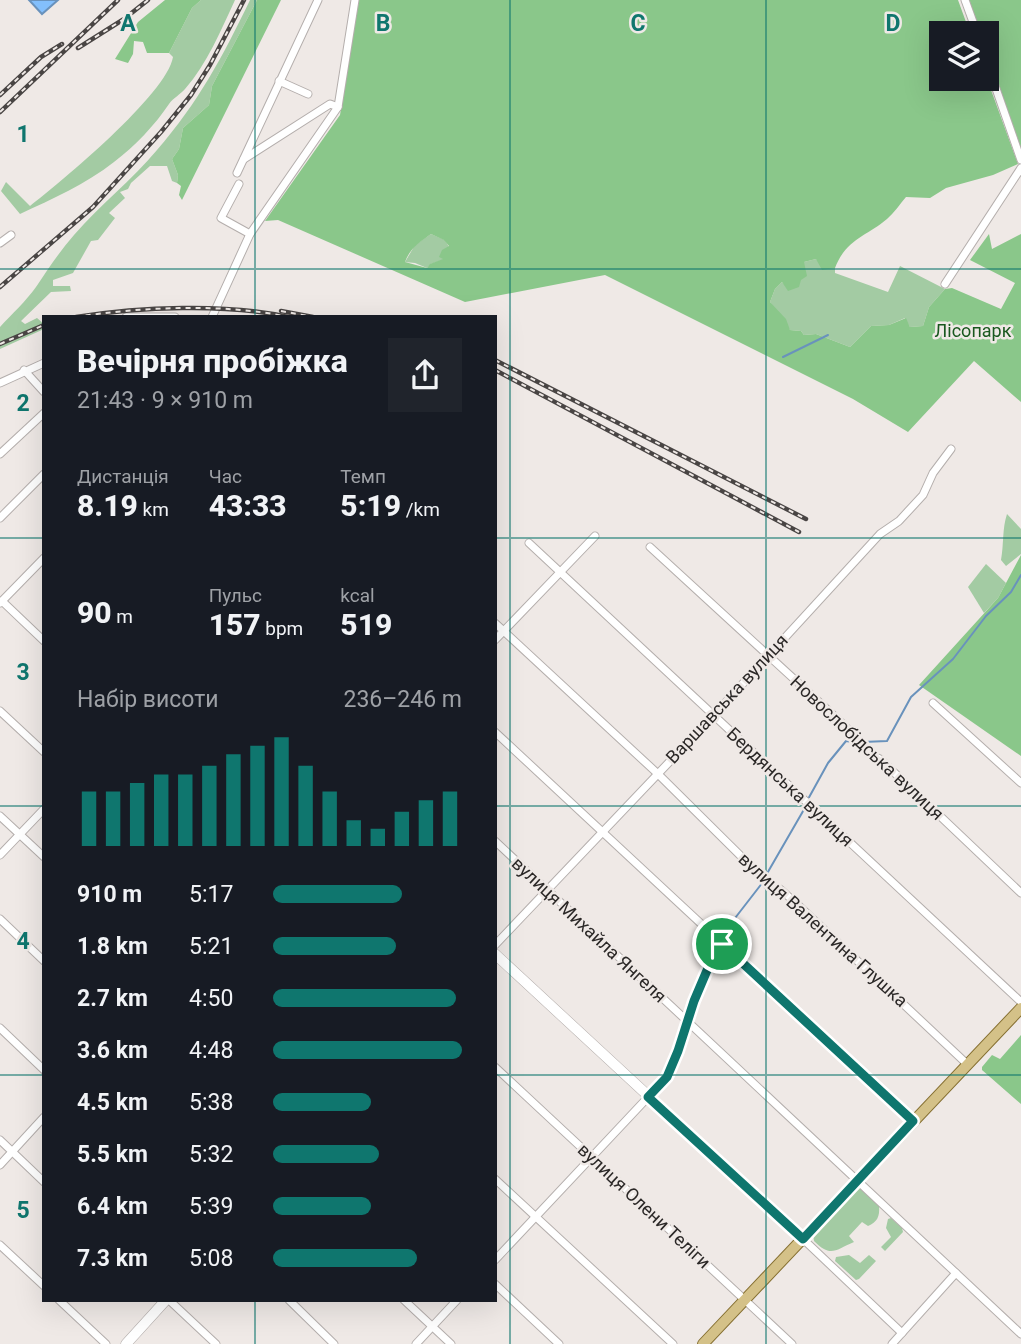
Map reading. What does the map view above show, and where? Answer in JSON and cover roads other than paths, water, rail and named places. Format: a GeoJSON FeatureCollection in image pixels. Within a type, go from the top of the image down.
{"type":"FeatureCollection","features":[{"type":"Feature","properties":{"kind":"main road"},"geometry":{"type":"LineString","coordinates":[[703,1344],[1021,1008]]}},
{"type":"Feature","properties":{"kind":"street"},"geometry":{"type":"LineString","coordinates":[[237,173],[318,0]]}},
{"type":"Feature","properties":{"kind":"street"},"geometry":{"type":"LineString","coordinates":[[213,315],[250,234],[338,107],[355,0]]}},
{"type":"Feature","properties":{"kind":"street"},"geometry":{"type":"LineString","coordinates":[[965,0],[972,21]]}},
{"type":"Feature","properties":{"kind":"street"},"geometry":{"type":"LineString","coordinates":[[279,81],[308,94]]}},
{"type":"Feature","properties":{"kind":"street"},"geometry":{"type":"LineString","coordinates":[[997,91],[1021,160]]}},
{"type":"Feature","properties":{"kind":"street"},"geometry":{"type":"LineString","coordinates":[[243,160],[330,104],[338,107]]}},
{"type":"Feature","properties":{"kind":"street"},"geometry":{"type":"LineString","coordinates":[[946,284],[1021,168]]}},
{"type":"Feature","properties":{"kind":"street"},"geometry":{"type":"LineString","coordinates":[[239,184],[221,218],[250,234]]}},
{"type":"Feature","properties":{"kind":"street"},"geometry":{"type":"LineString","coordinates":[[0,243],[11,235]]}},
{"type":"Feature","properties":{"kind":"street"},"geometry":{"type":"LineString","coordinates":[[0,383],[42,364]]}},
{"type":"Feature","properties":{"kind":"street"},"geometry":{"type":"LineString","coordinates":[[24,370],[42,390]]}},
{"type":"Feature","properties":{"kind":"street"},"geometry":{"type":"LineString","coordinates":[[0,454],[42,415]]}},
{"type":"Feature","properties":{"kind":"street","name":"Варшавська вулиця"},"geometry":{"type":"LineString","coordinates":[[497,943],[714,715],[880,534],[899,521],[917,502],[933,473],[951,449]]}},
{"type":"Feature","properties":{"kind":"street"},"geometry":{"type":"LineString","coordinates":[[0,518],[42,476]]}},
{"type":"Feature","properties":{"kind":"street"},"geometry":{"type":"LineString","coordinates":[[497,638],[594,536]]}},
{"type":"Feature","properties":{"kind":"street","name":"Бердянська вулиця"},"geometry":{"type":"LineString","coordinates":[[529,543],[1021,1002]]}},
{"type":"Feature","properties":{"kind":"street","name":"Новослобідська вулиця"},"geometry":{"type":"LineString","coordinates":[[650,547],[843,724],[858,739],[864,750],[880,759],[1021,893]]}},
{"type":"Feature","properties":{"kind":"street"},"geometry":{"type":"LineString","coordinates":[[42,560],[1,602],[42,638]]}},
{"type":"Feature","properties":{"kind":"street","name":"вулиця Валентина Глушка"},"geometry":{"type":"LineString","coordinates":[[497,625],[658,774],[767,885],[789,897],[967,1064]]}},
{"type":"Feature","properties":{"kind":"street"},"geometry":{"type":"LineString","coordinates":[[933,703],[1021,783]]}},
{"type":"Feature","properties":{"kind":"street"},"geometry":{"type":"LineString","coordinates":[[0,711],[42,750]]}},
{"type":"Feature","properties":{"kind":"street"},"geometry":{"type":"LineString","coordinates":[[497,734],[913,1121]]}},
{"type":"Feature","properties":{"kind":"street"},"geometry":{"type":"LineString","coordinates":[[0,855],[42,811]]}},
{"type":"Feature","properties":{"kind":"street"},"geometry":{"type":"LineString","coordinates":[[0,816],[42,856]]}},
{"type":"Feature","properties":{"kind":"street","name":"вулиця Михайла Янгеля"},"geometry":{"type":"LineString","coordinates":[[497,843],[1021,1335]]}},
{"type":"Feature","properties":{"kind":"street"},"geometry":{"type":"LineString","coordinates":[[0,919],[42,959]]}},
{"type":"Feature","properties":{"kind":"street"},"geometry":{"type":"LineString","coordinates":[[497,1258],[667,1077],[711,961],[722,944]]}},
{"type":"Feature","properties":{"kind":"street"},"geometry":{"type":"LineString","coordinates":[[497,956],[902,1333]]}},
{"type":"Feature","properties":{"kind":"street"},"geometry":{"type":"LineString","coordinates":[[0,1028],[42,1068]]}},
{"type":"Feature","properties":{"kind":"street","name":"вулиця Олени Теліги"},"geometry":{"type":"LineString","coordinates":[[497,1069],[792,1344]]}},
{"type":"Feature","properties":{"kind":"street"},"geometry":{"type":"LineString","coordinates":[[0,1165],[42,1119]]}},
{"type":"Feature","properties":{"kind":"street"},"geometry":{"type":"LineString","coordinates":[[0,1140],[42,1180]]}},
{"type":"Feature","properties":{"kind":"street"},"geometry":{"type":"LineString","coordinates":[[497,1180],[673,1344]]}},
{"type":"Feature","properties":{"kind":"street"},"geometry":{"type":"LineString","coordinates":[[0,1245],[42,1284]]}},
{"type":"Feature","properties":{"kind":"street"},"geometry":{"type":"LineString","coordinates":[[892,1344],[956,1273]]}},
{"type":"Feature","properties":{"kind":"street"},"geometry":{"type":"LineString","coordinates":[[497,1286],[559,1344]]}},
{"type":"Feature","properties":{"kind":"street"},"geometry":{"type":"LineString","coordinates":[[61,1302],[106,1344]]}},
{"type":"Feature","properties":{"kind":"street"},"geometry":{"type":"LineString","coordinates":[[126,1344],[165,1302]]}},
{"type":"Feature","properties":{"kind":"street"},"geometry":{"type":"LineString","coordinates":[[169,1302],[216,1344]]}},
{"type":"Feature","properties":{"kind":"street"},"geometry":{"type":"LineString","coordinates":[[291,1302],[334,1344]]}},
{"type":"Feature","properties":{"kind":"street"},"geometry":{"type":"LineString","coordinates":[[406,1302],[451,1344]]}},
{"type":"Feature","properties":{"kind":"street"},"geometry":{"type":"LineString","coordinates":[[416,1344],[455,1302]]}},
{"type":"Feature","properties":{"kind":"street"},"geometry":{"type":"LineString","coordinates":[[1014,1344],[1021,1335]]}},
{"type":"Feature","properties":{"kind":"water"},"geometry":{"type":"Polygon","coordinates":[[[29,0],[58,0],[42,14],[29,0]]]}},
{"type":"Feature","properties":{"kind":"waterway"},"geometry":{"type":"LineString","coordinates":[[783,357],[828,335]]}},
{"type":"Feature","properties":{"kind":"waterway"},"geometry":{"type":"LineString","coordinates":[[863,742],[887,741],[911,697],[953,659],[986,616],[1011,592],[1021,575]]}},
{"type":"Feature","properties":{"kind":"waterway"},"geometry":{"type":"LineString","coordinates":[[807,801],[828,763],[846,741],[853,742]]}},
{"type":"Feature","properties":{"kind":"waterway"},"geometry":{"type":"LineString","coordinates":[[765,877],[806,806]]}},
{"type":"Feature","properties":{"kind":"waterway"},"geometry":{"type":"LineString","coordinates":[[725,931],[763,882]]}},
{"type":"Feature","properties":{"kind":"railway"},"geometry":{"type":"LineString","coordinates":[[0,112],[118,0]]}},
{"type":"Feature","properties":{"kind":"railway"},"geometry":{"type":"LineString","coordinates":[[78,48],[148,0]]}},
{"type":"Feature","properties":{"kind":"railway"},"geometry":{"type":"LineString","coordinates":[[0,287],[93,207],[161,132],[191,95],[210,65],[244,0]]}},
{"type":"Feature","properties":{"kind":"railway"},"geometry":{"type":"LineString","coordinates":[[0,95],[41,57],[62,44]]}},
{"type":"Feature","properties":{"kind":"railway"},"geometry":{"type":"LineString","coordinates":[[93,315],[182,308],[238,310],[276,315]]}},
{"type":"Feature","properties":{"kind":"railway"},"geometry":{"type":"LineString","coordinates":[[281,311],[302,315]]}},
{"type":"Feature","properties":{"kind":"railway"},"geometry":{"type":"LineString","coordinates":[[0,344],[42,326]]}},
{"type":"Feature","properties":{"kind":"railway"},"geometry":{"type":"LineString","coordinates":[[497,361],[806,519]]}},
{"type":"Feature","properties":{"kind":"railway"},"geometry":{"type":"LineString","coordinates":[[497,371],[799,532]]}},
{"type":"Feature","properties":{"kind":"park label","name":"Лісопарк"},"geometry":{"type":"Point","coordinates":[973,331]}}]}
